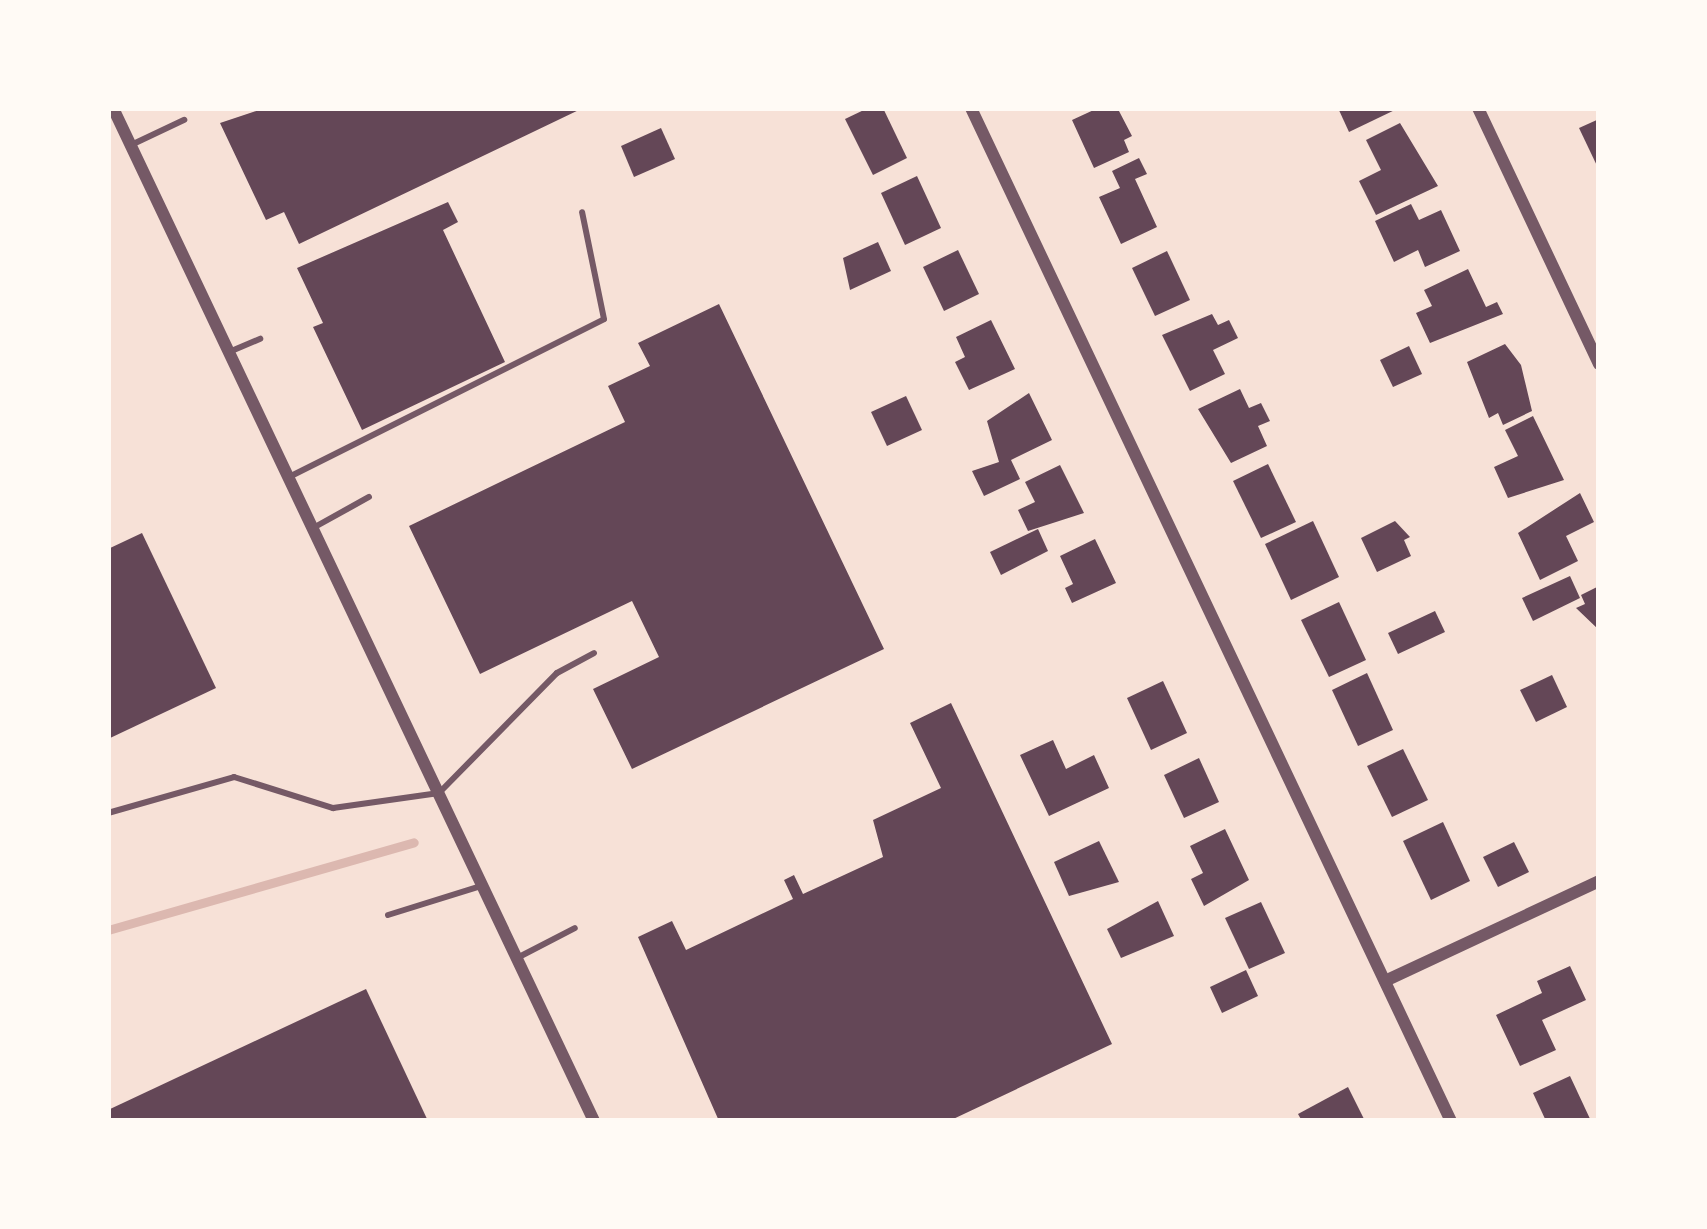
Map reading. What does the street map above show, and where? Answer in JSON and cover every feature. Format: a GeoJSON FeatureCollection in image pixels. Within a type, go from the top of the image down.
{"type":"FeatureCollection","features":[{"type":"Feature","properties":{"kind":"street"},"geometry":{"type":"LineString","coordinates":[[113,108],[594,1121]]}},
{"type":"Feature","properties":{"kind":"street"},"geometry":{"type":"LineString","coordinates":[[971,108],[1451,1121]]}},
{"type":"Feature","properties":{"kind":"street"},"geometry":{"type":"LineString","coordinates":[[1478,108],[1599,364]]}},
{"type":"Feature","properties":{"kind":"street"},"geometry":{"type":"LineString","coordinates":[[1385,982],[1599,881]]}},
{"type":"Feature","properties":{"kind":"lane"},"geometry":{"type":"LineString","coordinates":[[130,145],[184,120]]}},
{"type":"Feature","properties":{"kind":"lane"},"geometry":{"type":"LineString","coordinates":[[289,477],[604,319],[582,212]]}},
{"type":"Feature","properties":{"kind":"lane"},"geometry":{"type":"LineString","coordinates":[[230,352],[260,339]]}},
{"type":"Feature","properties":{"kind":"lane"},"geometry":{"type":"LineString","coordinates":[[313,528],[369,497]]}},
{"type":"Feature","properties":{"kind":"lane"},"geometry":{"type":"LineString","coordinates":[[108,813],[234,777],[333,808],[439,794],[556,673],[594,653]]}},
{"type":"Feature","properties":{"kind":"lane"},"geometry":{"type":"LineString","coordinates":[[388,915],[482,886]]}},
{"type":"Feature","properties":{"kind":"lane"},"geometry":{"type":"LineString","coordinates":[[517,958],[575,928]]}},
{"type":"Feature","properties":{"kind":"building"},"geometry":{"type":"Polygon","coordinates":[[[265,108],[583,108],[299,244],[284,212],[266,220],[220,123],[265,108]]]}},
{"type":"Feature","properties":{"kind":"building"},"geometry":{"type":"Polygon","coordinates":[[[868,108],[883,108],[907,158],[873,175],[845,119],[868,108]]]}},
{"type":"Feature","properties":{"kind":"building"},"geometry":{"type":"Polygon","coordinates":[[[1098,108],[1119,111],[1132,136],[1124,140],[1129,152],[1094,168],[1072,120],[1098,108]]]}},
{"type":"Feature","properties":{"kind":"building"},"geometry":{"type":"Polygon","coordinates":[[[1338,108],[1399,108],[1349,132],[1338,108]]]}},
{"type":"Feature","properties":{"kind":"building"},"geometry":{"type":"Polygon","coordinates":[[[1599,119],[1599,170],[1579,128],[1599,119]]]}},
{"type":"Feature","properties":{"kind":"building"},"geometry":{"type":"Polygon","coordinates":[[[1400,123],[1438,186],[1376,215],[1359,181],[1381,170],[1366,140],[1400,123]]]}},
{"type":"Feature","properties":{"kind":"building"},"geometry":{"type":"Polygon","coordinates":[[[661,128],[675,159],[634,177],[621,146],[661,128]]]}},
{"type":"Feature","properties":{"kind":"building"},"geometry":{"type":"Polygon","coordinates":[[[1139,158],[1147,174],[1135,179],[1157,227],[1121,244],[1099,197],[1120,188],[1112,171],[1139,158]]]}},
{"type":"Feature","properties":{"kind":"building"},"geometry":{"type":"Polygon","coordinates":[[[917,176],[941,228],[905,245],[881,193],[917,176]]]}},
{"type":"Feature","properties":{"kind":"building"},"geometry":{"type":"Polygon","coordinates":[[[448,202],[458,222],[443,230],[505,362],[362,430],[313,327],[323,323],[297,268],[448,202]]]}},
{"type":"Feature","properties":{"kind":"building"},"geometry":{"type":"Polygon","coordinates":[[[1411,204],[1419,220],[1441,210],[1460,251],[1425,267],[1418,250],[1394,262],[1375,221],[1411,204]]]}},
{"type":"Feature","properties":{"kind":"building"},"geometry":{"type":"Polygon","coordinates":[[[878,242],[891,271],[850,290],[843,258],[878,242]]]}},
{"type":"Feature","properties":{"kind":"building"},"geometry":{"type":"Polygon","coordinates":[[[958,250],[979,294],[944,311],[923,267],[958,250]]]}},
{"type":"Feature","properties":{"kind":"building"},"geometry":{"type":"Polygon","coordinates":[[[1167,251],[1190,300],[1155,316],[1132,268],[1167,251]]]}},
{"type":"Feature","properties":{"kind":"building"},"geometry":{"type":"Polygon","coordinates":[[[1468,269],[1486,307],[1497,302],[1503,314],[1430,343],[1416,313],[1432,306],[1424,290],[1468,269]]]}},
{"type":"Feature","properties":{"kind":"building"},"geometry":{"type":"Polygon","coordinates":[[[719,304],[884,649],[632,769],[593,689],[659,657],[632,601],[480,674],[409,526],[625,422],[608,386],[650,366],[638,343],[719,304]]]}},
{"type":"Feature","properties":{"kind":"building"},"geometry":{"type":"Polygon","coordinates":[[[1212,314],[1218,325],[1229,320],[1238,338],[1213,350],[1225,374],[1190,391],[1162,335],[1212,314]]]}},
{"type":"Feature","properties":{"kind":"building"},"geometry":{"type":"Polygon","coordinates":[[[991,320],[1015,369],[969,390],[955,362],[965,357],[956,337],[991,320]]]}},
{"type":"Feature","properties":{"kind":"building"},"geometry":{"type":"Polygon","coordinates":[[[1505,344],[1521,365],[1532,411],[1503,425],[1498,413],[1489,418],[1467,362],[1505,344]]]}},
{"type":"Feature","properties":{"kind":"building"},"geometry":{"type":"Polygon","coordinates":[[[1409,346],[1422,374],[1393,387],[1380,360],[1409,346]]]}},
{"type":"Feature","properties":{"kind":"building"},"geometry":{"type":"Polygon","coordinates":[[[1240,389],[1249,408],[1261,403],[1270,421],[1258,426],[1267,446],[1231,463],[1198,409],[1240,389]]]}},
{"type":"Feature","properties":{"kind":"building"},"geometry":{"type":"Polygon","coordinates":[[[1029,393],[1052,440],[1011,460],[1020,479],[984,496],[972,471],[999,462],[987,421],[1029,393]]]}},
{"type":"Feature","properties":{"kind":"building"},"geometry":{"type":"Polygon","coordinates":[[[906,396],[922,430],[887,446],[871,412],[906,396]]]}},
{"type":"Feature","properties":{"kind":"building"},"geometry":{"type":"Polygon","coordinates":[[[1533,416],[1564,480],[1508,498],[1494,467],[1518,456],[1505,430],[1533,416]]]}},
{"type":"Feature","properties":{"kind":"building"},"geometry":{"type":"Polygon","coordinates":[[[1268,464],[1296,522],[1261,538],[1233,481],[1268,464]]]}},
{"type":"Feature","properties":{"kind":"building"},"geometry":{"type":"Polygon","coordinates":[[[1060,465],[1084,513],[1028,531],[1018,510],[1035,502],[1025,482],[1060,465]]]}},
{"type":"Feature","properties":{"kind":"building"},"geometry":{"type":"Polygon","coordinates":[[[1580,493],[1594,522],[1566,536],[1578,561],[1540,580],[1518,533],[1580,493]]]}},
{"type":"Feature","properties":{"kind":"building"},"geometry":{"type":"Polygon","coordinates":[[[1313,521],[1339,577],[1291,600],[1265,544],[1313,521]]]}},
{"type":"Feature","properties":{"kind":"building"},"geometry":{"type":"Polygon","coordinates":[[[1395,521],[1410,537],[1404,540],[1411,556],[1377,572],[1361,538],[1395,521]]]}},
{"type":"Feature","properties":{"kind":"building"},"geometry":{"type":"Polygon","coordinates":[[[1038,529],[1048,551],[1001,575],[990,552],[1038,529]]]}},
{"type":"Feature","properties":{"kind":"building"},"geometry":{"type":"Polygon","coordinates":[[[142,533],[216,688],[108,739],[108,549],[142,533]]]}},
{"type":"Feature","properties":{"kind":"building"},"geometry":{"type":"Polygon","coordinates":[[[1095,539],[1116,583],[1072,603],[1065,588],[1073,584],[1060,556],[1095,539]]]}},
{"type":"Feature","properties":{"kind":"building"},"geometry":{"type":"Polygon","coordinates":[[[1570,576],[1580,598],[1533,621],[1522,598],[1570,576]]]}},
{"type":"Feature","properties":{"kind":"building"},"geometry":{"type":"Polygon","coordinates":[[[1599,586],[1599,630],[1576,608],[1585,604],[1581,595],[1599,586]]]}},
{"type":"Feature","properties":{"kind":"building"},"geometry":{"type":"Polygon","coordinates":[[[1339,602],[1366,660],[1329,677],[1301,620],[1339,602]]]}},
{"type":"Feature","properties":{"kind":"building"},"geometry":{"type":"Polygon","coordinates":[[[1435,611],[1445,632],[1398,654],[1388,633],[1435,611]]]}},
{"type":"Feature","properties":{"kind":"building"},"geometry":{"type":"Polygon","coordinates":[[[1367,673],[1393,730],[1358,746],[1332,690],[1367,673]]]}},
{"type":"Feature","properties":{"kind":"building"},"geometry":{"type":"Polygon","coordinates":[[[1552,675],[1567,707],[1536,722],[1520,690],[1552,675]]]}},
{"type":"Feature","properties":{"kind":"building"},"geometry":{"type":"Polygon","coordinates":[[[1163,681],[1187,733],[1151,750],[1127,698],[1163,681]]]}},
{"type":"Feature","properties":{"kind":"building"},"geometry":{"type":"Polygon","coordinates":[[[951,703],[1112,1044],[949,1121],[719,1121],[638,937],[672,921],[686,950],[793,899],[784,880],[794,875],[803,894],[883,857],[873,820],[941,788],[910,723],[951,703]]]}},
{"type":"Feature","properties":{"kind":"building"},"geometry":{"type":"Polygon","coordinates":[[[1053,740],[1066,769],[1094,755],[1109,788],[1049,816],[1020,755],[1053,740]]]}},
{"type":"Feature","properties":{"kind":"building"},"geometry":{"type":"Polygon","coordinates":[[[1403,749],[1428,800],[1392,817],[1367,766],[1403,749]]]}},
{"type":"Feature","properties":{"kind":"building"},"geometry":{"type":"Polygon","coordinates":[[[1199,758],[1219,802],[1184,818],[1164,775],[1199,758]]]}},
{"type":"Feature","properties":{"kind":"building"},"geometry":{"type":"Polygon","coordinates":[[[1443,822],[1470,881],[1431,900],[1403,841],[1443,822]]]}},
{"type":"Feature","properties":{"kind":"building"},"geometry":{"type":"Polygon","coordinates":[[[1225,829],[1249,880],[1204,906],[1191,879],[1203,873],[1190,846],[1225,829]]]}},
{"type":"Feature","properties":{"kind":"building"},"geometry":{"type":"Polygon","coordinates":[[[1099,841],[1119,882],[1069,896],[1054,862],[1099,841]]]}},
{"type":"Feature","properties":{"kind":"building"},"geometry":{"type":"Polygon","coordinates":[[[1514,842],[1529,872],[1498,887],[1483,857],[1514,842]]]}},
{"type":"Feature","properties":{"kind":"building"},"geometry":{"type":"Polygon","coordinates":[[[1158,901],[1174,936],[1121,958],[1107,929],[1158,901]]]}},
{"type":"Feature","properties":{"kind":"building"},"geometry":{"type":"Polygon","coordinates":[[[1261,902],[1285,953],[1249,969],[1225,918],[1261,902]]]}},
{"type":"Feature","properties":{"kind":"building"},"geometry":{"type":"Polygon","coordinates":[[[1570,966],[1586,1000],[1542,1020],[1556,1050],[1520,1066],[1496,1015],[1542,993],[1537,981],[1570,966]]]}},
{"type":"Feature","properties":{"kind":"building"},"geometry":{"type":"Polygon","coordinates":[[[1246,970],[1258,996],[1222,1013],[1210,987],[1246,970]]]}},
{"type":"Feature","properties":{"kind":"building"},"geometry":{"type":"Polygon","coordinates":[[[366,989],[428,1121],[108,1121],[108,1110],[366,989]]]}},
{"type":"Feature","properties":{"kind":"building"},"geometry":{"type":"Polygon","coordinates":[[[1570,1076],[1591,1121],[1546,1121],[1533,1093],[1570,1076]]]}},
{"type":"Feature","properties":{"kind":"building"},"geometry":{"type":"Polygon","coordinates":[[[1348,1087],[1365,1121],[1302,1121],[1298,1114],[1348,1087]]]}},
{"type":"Feature","properties":{"kind":"waterway"},"geometry":{"type":"LineString","coordinates":[[108,930],[414,842]]}}]}
